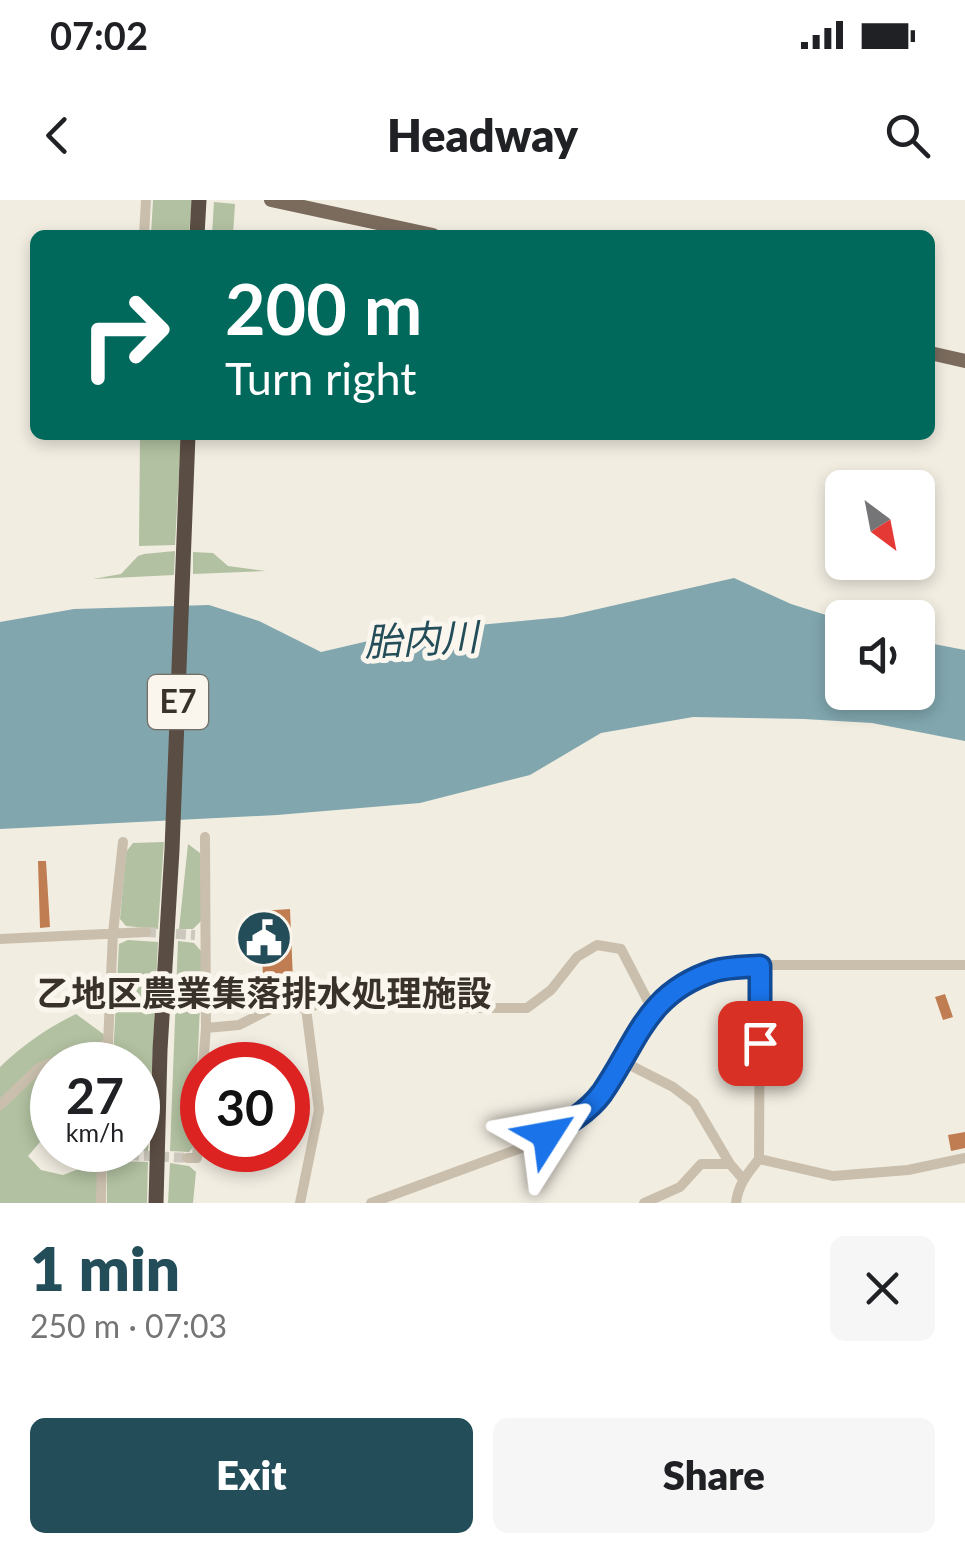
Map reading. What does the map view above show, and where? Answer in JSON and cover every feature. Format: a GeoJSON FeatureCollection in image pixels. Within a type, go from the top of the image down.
{"type":"FeatureCollection","features":[{"type":"Feature","properties":{"kind":"highway"},"geometry":{"type":"LineString","coordinates":[[197,230],[199,200]]}},
{"type":"Feature","properties":{"kind":"highway","name":"E7"},"geometry":{"type":"LineString","coordinates":[[156,1203],[188,440]]}},
{"type":"Feature","properties":{"kind":"main road"},"geometry":{"type":"LineString","coordinates":[[271,200],[410,230]]}},
{"type":"Feature","properties":{"kind":"main road"},"geometry":{"type":"LineString","coordinates":[[935,354],[965,361]]}},
{"type":"Feature","properties":{"kind":"street"},"geometry":{"type":"LineString","coordinates":[[144,230],[146,200]]}},
{"type":"Feature","properties":{"kind":"street"},"geometry":{"type":"LineString","coordinates":[[205,837],[200,934],[205,1042]]}},
{"type":"Feature","properties":{"kind":"street"},"geometry":{"type":"LineString","coordinates":[[108,1042],[123,842]]}},
{"type":"Feature","properties":{"kind":"street"},"geometry":{"type":"LineString","coordinates":[[0,938],[146,932]]}},
{"type":"Feature","properties":{"kind":"street"},"geometry":{"type":"LineString","coordinates":[[206,1028],[239,1025],[276,1006],[306,1008],[384,986],[466,1008],[526,1008],[550,990],[576,957],[597,945],[621,949],[652,1009]]}},
{"type":"Feature","properties":{"kind":"street"},"geometry":{"type":"LineString","coordinates":[[736,1203],[743,1178],[759,1160],[760,966]]}},
{"type":"Feature","properties":{"kind":"street"},"geometry":{"type":"LineString","coordinates":[[371,1203],[521,1148],[573,1121],[600,1095],[652,1009],[674,990],[716,970],[760,966],[965,966]]}},
{"type":"Feature","properties":{"kind":"street"},"geometry":{"type":"LineString","coordinates":[[300,1203],[319,1110],[306,1008]]}},
{"type":"Feature","properties":{"kind":"street"},"geometry":{"type":"LineString","coordinates":[[620,1060],[674,1087],[694,1103],[730,1164],[743,1178]]}},
{"type":"Feature","properties":{"kind":"street"},"geometry":{"type":"LineString","coordinates":[[0,1104],[30,1076]]}},
{"type":"Feature","properties":{"kind":"street"},"geometry":{"type":"LineString","coordinates":[[759,1160],[833,1176],[908,1170],[965,1158]]}},
{"type":"Feature","properties":{"kind":"street"},"geometry":{"type":"LineString","coordinates":[[644,1203],[680,1187],[701,1164],[730,1164]]}},
{"type":"Feature","properties":{"kind":"street"},"geometry":{"type":"LineString","coordinates":[[101,1203],[102,1172]]}},
{"type":"Feature","properties":{"kind":"green space"},"geometry":{"type":"Polygon","coordinates":[[[153,200],[192,200],[189,230],[151,230],[153,200]]]}},
{"type":"Feature","properties":{"kind":"green space"},"geometry":{"type":"Polygon","coordinates":[[[214,202],[235,204],[233,230],[212,230],[214,202]]]}},
{"type":"Feature","properties":{"kind":"green space"},"geometry":{"type":"Polygon","coordinates":[[[140,440],[181,440],[175,545],[139,546],[140,440]]]}},
{"type":"Feature","properties":{"kind":"green space"},"geometry":{"type":"Polygon","coordinates":[[[175,551],[174,575],[93,579],[121,574],[138,556],[175,551]]]}},
{"type":"Feature","properties":{"kind":"green space"},"geometry":{"type":"Polygon","coordinates":[[[193,552],[213,553],[228,566],[266,571],[193,574],[193,552]]]}},
{"type":"Feature","properties":{"kind":"green space"},"geometry":{"type":"Polygon","coordinates":[[[164,842],[158,929],[126,926],[120,919],[126,852],[133,843],[164,842]]]}},
{"type":"Feature","properties":{"kind":"green space"},"geometry":{"type":"Polygon","coordinates":[[[188,844],[204,856],[202,920],[193,929],[179,929],[188,844]]]}},
{"type":"Feature","properties":{"kind":"green space"},"geometry":{"type":"Polygon","coordinates":[[[128,940],[158,942],[153,1042],[114,1042],[119,944],[128,940]]]}},
{"type":"Feature","properties":{"kind":"green space"},"geometry":{"type":"Polygon","coordinates":[[[178,941],[194,943],[202,958],[198,1042],[180,1042],[180,1152],[170,1151],[178,941]]]}},
{"type":"Feature","properties":{"kind":"green space"},"geometry":{"type":"Polygon","coordinates":[[[76,1014],[106,1036],[108,1042],[30,1042],[30,1172],[100,1172],[99,1203],[0,1203],[0,1067],[18,1051],[36,1037],[76,1014]]]}},
{"type":"Feature","properties":{"kind":"green space"},"geometry":{"type":"Polygon","coordinates":[[[170,1163],[180,1165],[180,1172],[196,1172],[193,1203],[168,1203],[170,1163]]]}},
{"type":"Feature","properties":{"kind":"green space"},"geometry":{"type":"Polygon","coordinates":[[[107,1172],[148,1172],[147,1203],[107,1203],[107,1172]]]}},
{"type":"Feature","properties":{"kind":"water","name":"胎内川"},"geometry":{"type":"Polygon","coordinates":[[[734,578],[825,615],[825,710],[935,710],[935,644],[965,650],[965,741],[872,723],[693,717],[601,733],[530,775],[420,803],[277,815],[0,829],[0,622],[74,609],[209,605],[259,621],[321,652],[407,632],[563,617],[734,578]]]}},
{"type":"Feature","properties":{"kind":"building"},"geometry":{"type":"Polygon","coordinates":[[[38,861],[46,861],[50,927],[40,928],[38,861]]]}},
{"type":"Feature","properties":{"kind":"building"},"geometry":{"type":"Polygon","coordinates":[[[290,909],[293,980],[263,981],[261,911],[290,909]]]}},
{"type":"Feature","properties":{"kind":"building"},"geometry":{"type":"Polygon","coordinates":[[[945,994],[953,1017],[943,1020],[935,997],[945,994]]]}},
{"type":"Feature","properties":{"kind":"building"},"geometry":{"type":"Polygon","coordinates":[[[965,1132],[965,1148],[951,1151],[948,1135],[965,1132]]]}},
{"type":"Feature","properties":{"kind":"tunnel"},"geometry":{"type":"LineString","coordinates":[[146,932],[195,935]]}},
{"type":"Feature","properties":{"kind":"tunnel"},"geometry":{"type":"LineString","coordinates":[[160,1157],[180,1158]]}},
{"type":"Feature","properties":{"kind":"place","name":"乙地区農業集落排水処理施設"},"geometry":{"type":"Point","coordinates":[264,938]}},
{"type":"Feature","properties":{"kind":"route"},"geometry":{"type":"LineString","coordinates":[[547,1135],[573,1121],[600,1095],[652,1009],[674,990],[716,970],[760,966],[760,1043]]}}]}
